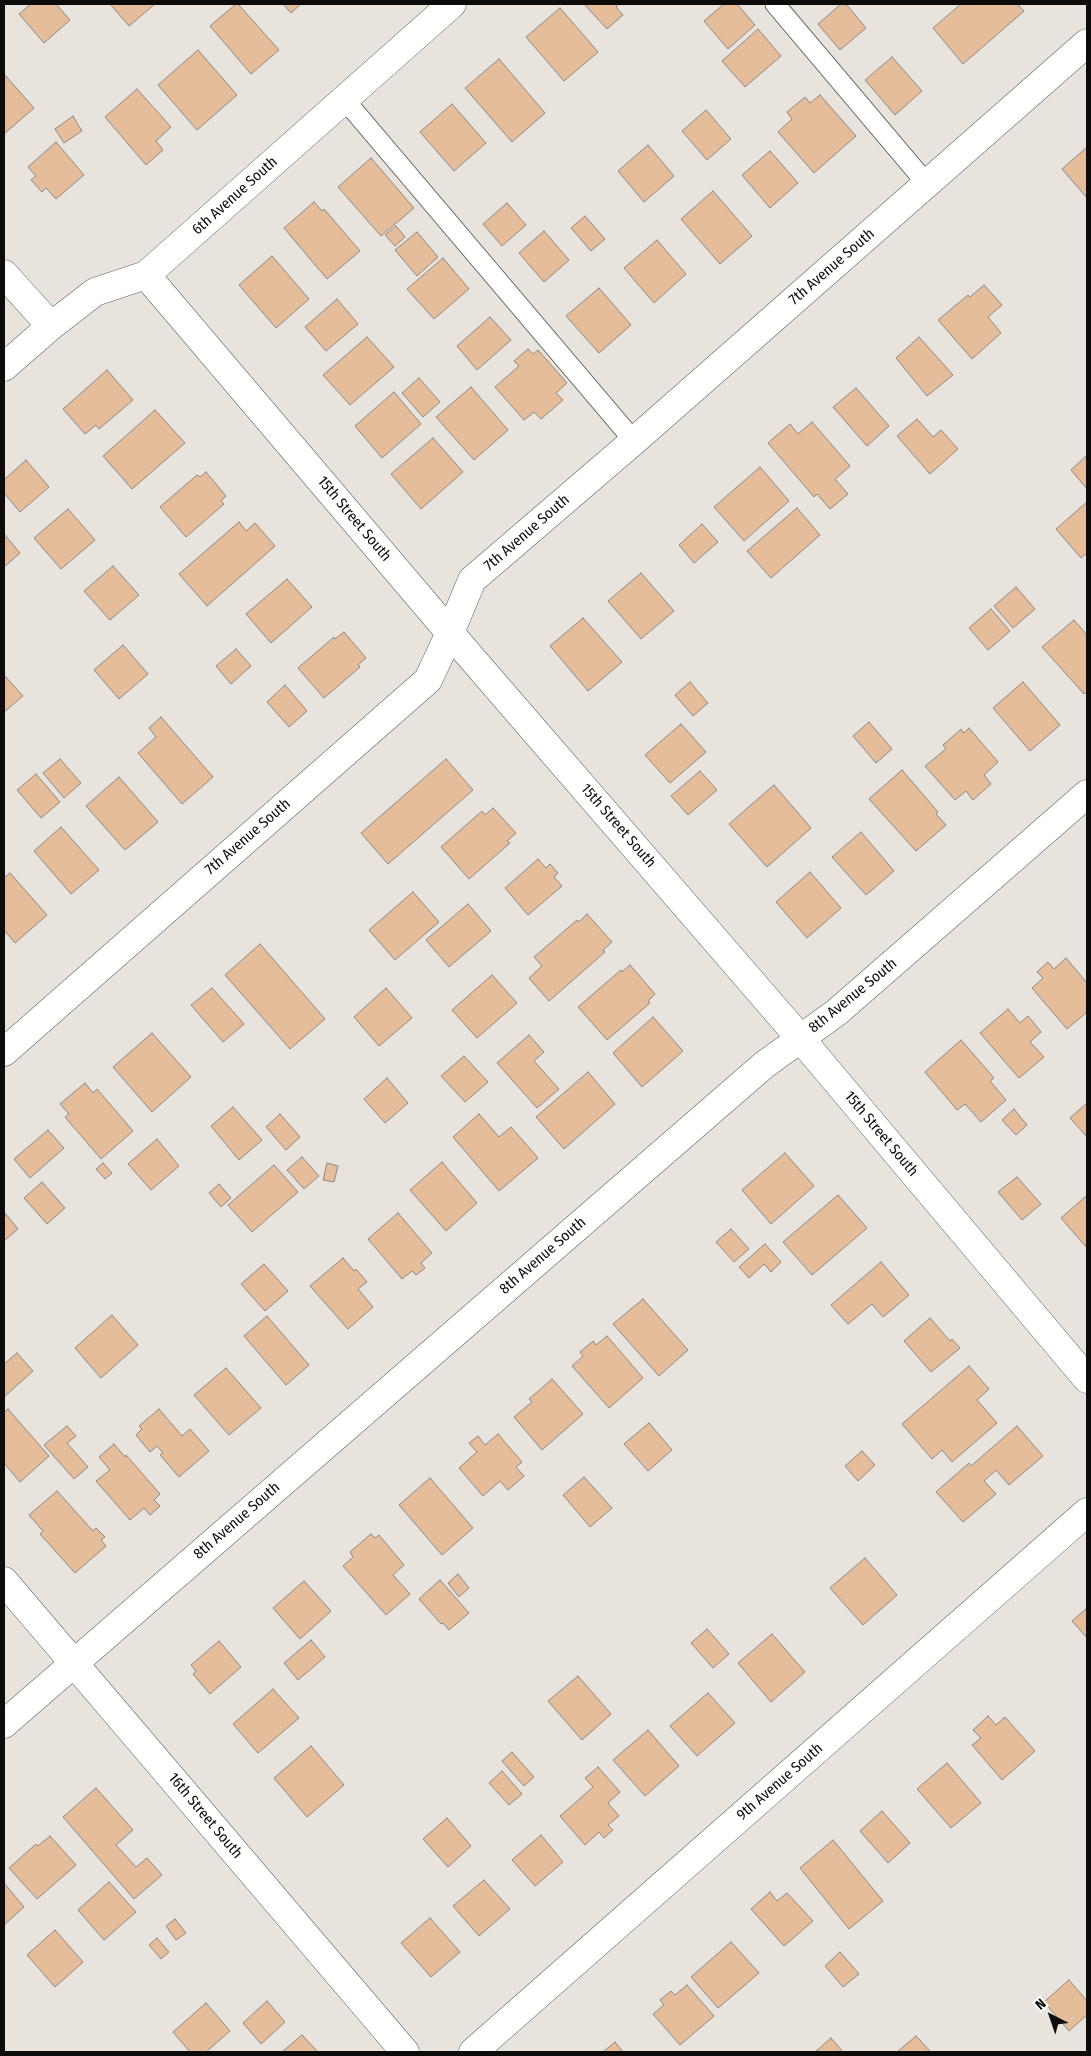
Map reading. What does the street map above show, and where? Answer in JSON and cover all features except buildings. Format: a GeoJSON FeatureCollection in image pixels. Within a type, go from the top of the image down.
{"type":"FeatureCollection","features":[{"type":"Feature","properties":{"kind":"street","name":"6th Avenue South"},"geometry":{"type":"LineString","coordinates":[[4,367],[51,326],[95,292],[146,275],[452,4]]}},
{"type":"Feature","properties":{"kind":"street","name":"7th Avenue South"},"geometry":{"type":"LineString","coordinates":[[4,1052],[428,680],[472,580],[634,441],[1087,43]]}},
{"type":"Feature","properties":{"kind":"street"},"geometry":{"type":"LineString","coordinates":[[4,274],[51,326]]}},
{"type":"Feature","properties":{"kind":"street","name":"15th Street South"},"geometry":{"type":"LineString","coordinates":[[146,275],[450,633],[800,1038],[1087,1379]]}},
{"type":"Feature","properties":{"kind":"street","name":"8th Avenue South"},"geometry":{"type":"LineString","coordinates":[[4,1724],[749,1078],[837,1012],[1087,794]]}},
{"type":"Feature","properties":{"kind":"street","name":"9th Avenue South"},"geometry":{"type":"LineString","coordinates":[[473,2052],[1087,1512]]}},
{"type":"Feature","properties":{"kind":"street","name":"16th Street South"},"geometry":{"type":"LineString","coordinates":[[4,1581],[405,2052]]}},
{"type":"Feature","properties":{"kind":"lane"},"geometry":{"type":"LineString","coordinates":[[775,4],[927,184]]}},
{"type":"Feature","properties":{"kind":"lane"},"geometry":{"type":"LineString","coordinates":[[344,99],[634,441]]}}]}
